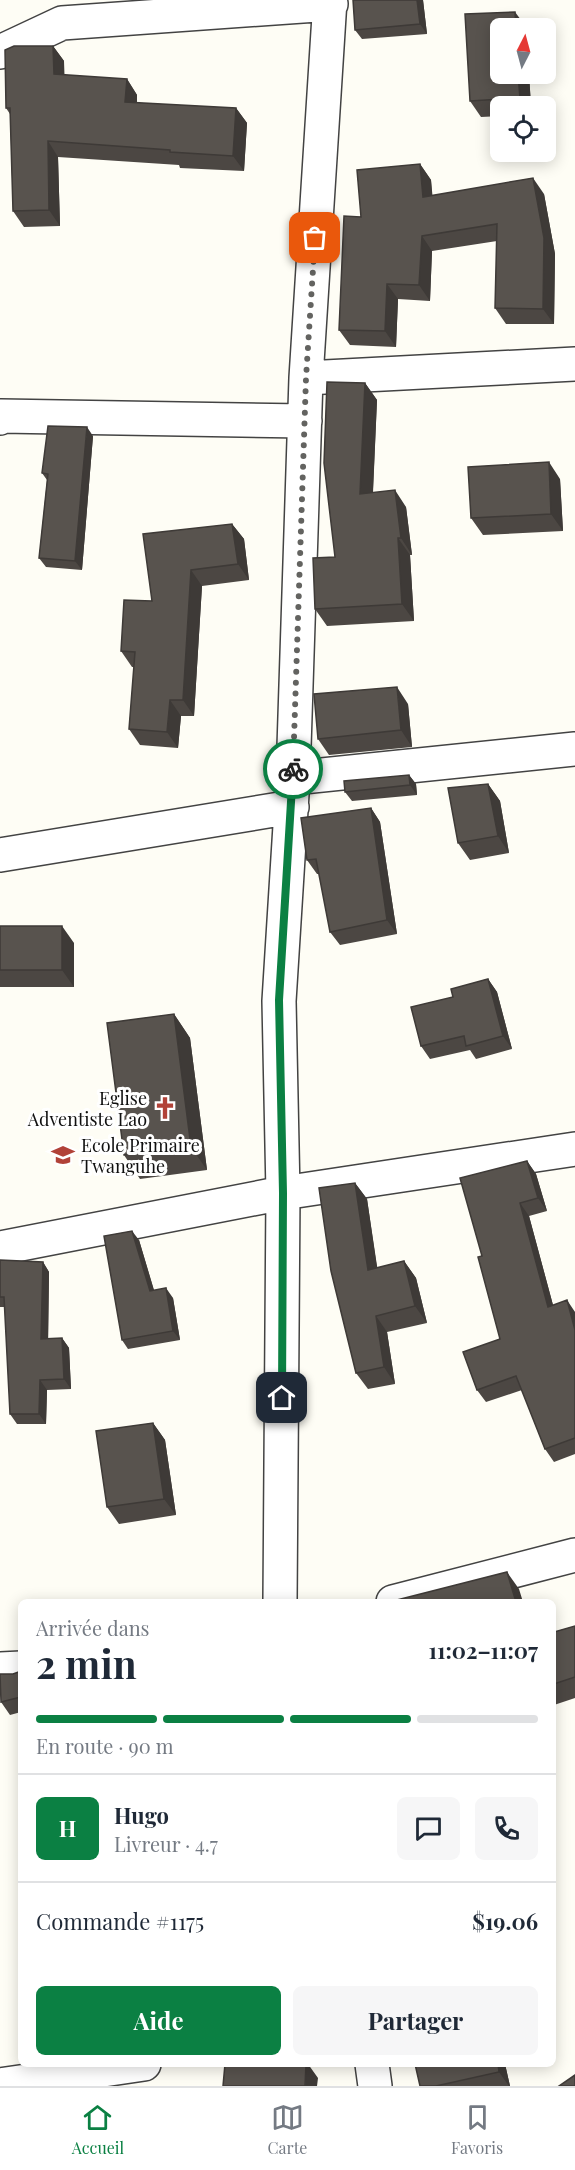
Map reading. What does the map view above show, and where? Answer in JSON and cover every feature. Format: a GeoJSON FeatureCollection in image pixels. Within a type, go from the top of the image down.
{"type":"FeatureCollection","features":[{"type":"Feature","properties":{"kind":"street"},"geometry":{"type":"LineString","coordinates":[[0,52],[62,23],[331,2],[306,378],[292,792],[279,1000],[283,1193],[280,1599]]}},
{"type":"Feature","properties":{"kind":"street"},"geometry":{"type":"LineString","coordinates":[[306,378],[575,364]]}},
{"type":"Feature","properties":{"kind":"street"},"geometry":{"type":"LineString","coordinates":[[1,417],[305,421]]}},
{"type":"Feature","properties":{"kind":"street"},"geometry":{"type":"LineString","coordinates":[[0,855],[292,792],[575,749]]}},
{"type":"Feature","properties":{"kind":"street"},"geometry":{"type":"LineString","coordinates":[[0,1248],[283,1193],[575,1149]]}},
{"type":"Feature","properties":{"kind":"street"},"geometry":{"type":"LineString","coordinates":[[405,1599],[575,1555]]}},
{"type":"Feature","properties":{"kind":"street"},"geometry":{"type":"LineString","coordinates":[[0,1669],[18,1668]]}},
{"type":"Feature","properties":{"kind":"street"},"geometry":{"type":"LineString","coordinates":[[0,2085],[123,2067]]}},
{"type":"Feature","properties":{"kind":"street"},"geometry":{"type":"LineString","coordinates":[[372,2067],[375,2086]]}},
{"type":"Feature","properties":{"kind":"building"},"geometry":{"type":"Polygon","coordinates":[[[353,0],[417,0],[420,24],[355,30],[353,0]]]}},
{"type":"Feature","properties":{"kind":"building"},"geometry":{"type":"Polygon","coordinates":[[[515,12],[515,18],[490,18],[490,84],[519,84],[520,96],[490,96],[490,100],[470,101],[465,14],[515,12]]]}},
{"type":"Feature","properties":{"kind":"building"},"geometry":{"type":"Polygon","coordinates":[[[14,46],[53,46],[54,74],[127,79],[125,102],[236,108],[233,156],[48,141],[49,210],[13,211],[10,108],[6,108],[5,50],[14,46]]]}},
{"type":"Feature","properties":{"kind":"building"},"geometry":{"type":"Polygon","coordinates":[[[420,164],[423,197],[533,178],[544,238],[543,309],[495,308],[497,224],[422,236],[419,285],[387,284],[385,331],[339,330],[344,216],[361,217],[357,170],[420,164]]]}},
{"type":"Feature","properties":{"kind":"building"},"geometry":{"type":"Polygon","coordinates":[[[327,382],[365,383],[360,494],[395,490],[401,538],[398,538],[402,604],[315,609],[313,558],[335,557],[324,463],[327,382]]]}},
{"type":"Feature","properties":{"kind":"building"},"geometry":{"type":"Polygon","coordinates":[[[48,426],[87,427],[75,561],[39,558],[48,474],[42,473],[48,426]]]}},
{"type":"Feature","properties":{"kind":"building"},"geometry":{"type":"Polygon","coordinates":[[[549,462],[551,514],[471,518],[468,467],[549,462]]]}},
{"type":"Feature","properties":{"kind":"building"},"geometry":{"type":"Polygon","coordinates":[[[232,524],[238,564],[191,570],[183,700],[170,700],[167,732],[129,729],[135,652],[121,651],[124,600],[152,601],[143,534],[232,524]]]}},
{"type":"Feature","properties":{"kind":"building"},"geometry":{"type":"Polygon","coordinates":[[[397,687],[401,730],[318,739],[314,694],[397,687]]]}},
{"type":"Feature","properties":{"kind":"building"},"geometry":{"type":"Polygon","coordinates":[[[409,775],[410,785],[345,792],[344,781],[409,775]]]}},
{"type":"Feature","properties":{"kind":"building"},"geometry":{"type":"Polygon","coordinates":[[[488,784],[498,836],[458,843],[448,788],[488,784]]]}},
{"type":"Feature","properties":{"kind":"building"},"geometry":{"type":"Polygon","coordinates":[[[371,808],[387,920],[330,932],[316,859],[307,860],[301,818],[371,808]]]}},
{"type":"Feature","properties":{"kind":"building"},"geometry":{"type":"Polygon","coordinates":[[[0,926],[62,926],[62,970],[0,970],[0,926]]]}},
{"type":"Feature","properties":{"kind":"building"},"geometry":{"type":"Polygon","coordinates":[[[488,979],[503,1036],[466,1046],[464,1036],[421,1046],[411,1007],[453,997],[451,989],[488,979]]]}},
{"type":"Feature","properties":{"kind":"building","name":"Eglise Adventiste Lao"},"geometry":{"type":"Polygon","coordinates":[[[174,1014],[191,1147],[124,1155],[107,1023],[174,1014]]]}},
{"type":"Feature","properties":{"kind":"building"},"geometry":{"type":"Polygon","coordinates":[[[527,1161],[538,1198],[520,1203],[548,1307],[567,1300],[575,1330],[575,1438],[545,1449],[516,1376],[477,1390],[463,1352],[500,1339],[478,1257],[482,1256],[460,1178],[527,1161]]]}},
{"type":"Feature","properties":{"kind":"building"},"geometry":{"type":"Polygon","coordinates":[[[355,1183],[368,1270],[404,1261],[415,1306],[376,1316],[384,1367],[356,1373],[331,1271],[319,1188],[355,1183]]]}},
{"type":"Feature","properties":{"kind":"building"},"geometry":{"type":"Polygon","coordinates":[[[132,1231],[150,1291],[166,1288],[173,1331],[122,1340],[104,1236],[132,1231]]]}},
{"type":"Feature","properties":{"kind":"building"},"geometry":{"type":"Polygon","coordinates":[[[0,1260],[43,1262],[41,1339],[62,1338],[64,1379],[40,1380],[39,1414],[10,1414],[4,1297],[0,1297],[0,1260]]]}},
{"type":"Feature","properties":{"kind":"building"},"geometry":{"type":"Polygon","coordinates":[[[153,1423],[164,1499],[107,1507],[96,1431],[153,1423]]]}},
{"type":"Feature","properties":{"kind":"building"},"geometry":{"type":"Polygon","coordinates":[[[507,1572],[515,1599],[401,1599],[507,1572]]]}},
{"type":"Feature","properties":{"kind":"building"},"geometry":{"type":"Polygon","coordinates":[[[575,1626],[575,1677],[556,1683],[556,1631],[575,1626]]]}},
{"type":"Feature","properties":{"kind":"building"},"geometry":{"type":"Polygon","coordinates":[[[18,1672],[18,1698],[1,1702],[0,1674],[18,1672]]]}},
{"type":"Feature","properties":{"kind":"building"},"geometry":{"type":"Polygon","coordinates":[[[225,2067],[306,2067],[305,2086],[223,2086],[225,2067]]]}},
{"type":"Feature","properties":{"kind":"building"},"geometry":{"type":"Polygon","coordinates":[[[416,2067],[498,2067],[499,2072],[436,2086],[420,2086],[416,2067]]]}},
{"type":"Feature","properties":{"kind":"building"},"geometry":{"type":"Polygon","coordinates":[[[575,2075],[575,2086],[559,2086],[575,2075]]]}},
{"type":"Feature","properties":{"kind":"way so far"},"geometry":{"type":"LineString","coordinates":[[293,769],[306,378],[315,238]]}},
{"type":"Feature","properties":{"kind":"place","name":"Eglise Adventiste Lao"},"geometry":{"type":"Point","coordinates":[165,1108]}},
{"type":"Feature","properties":{"kind":"place","name":"Ecole Primaire Twanguhe"},"geometry":{"type":"Point","coordinates":[63,1155]}},
{"type":"Feature","properties":{"kind":"route"},"geometry":{"type":"LineString","coordinates":[[282,1398],[283,1193],[279,1000],[293,769]]}}]}
